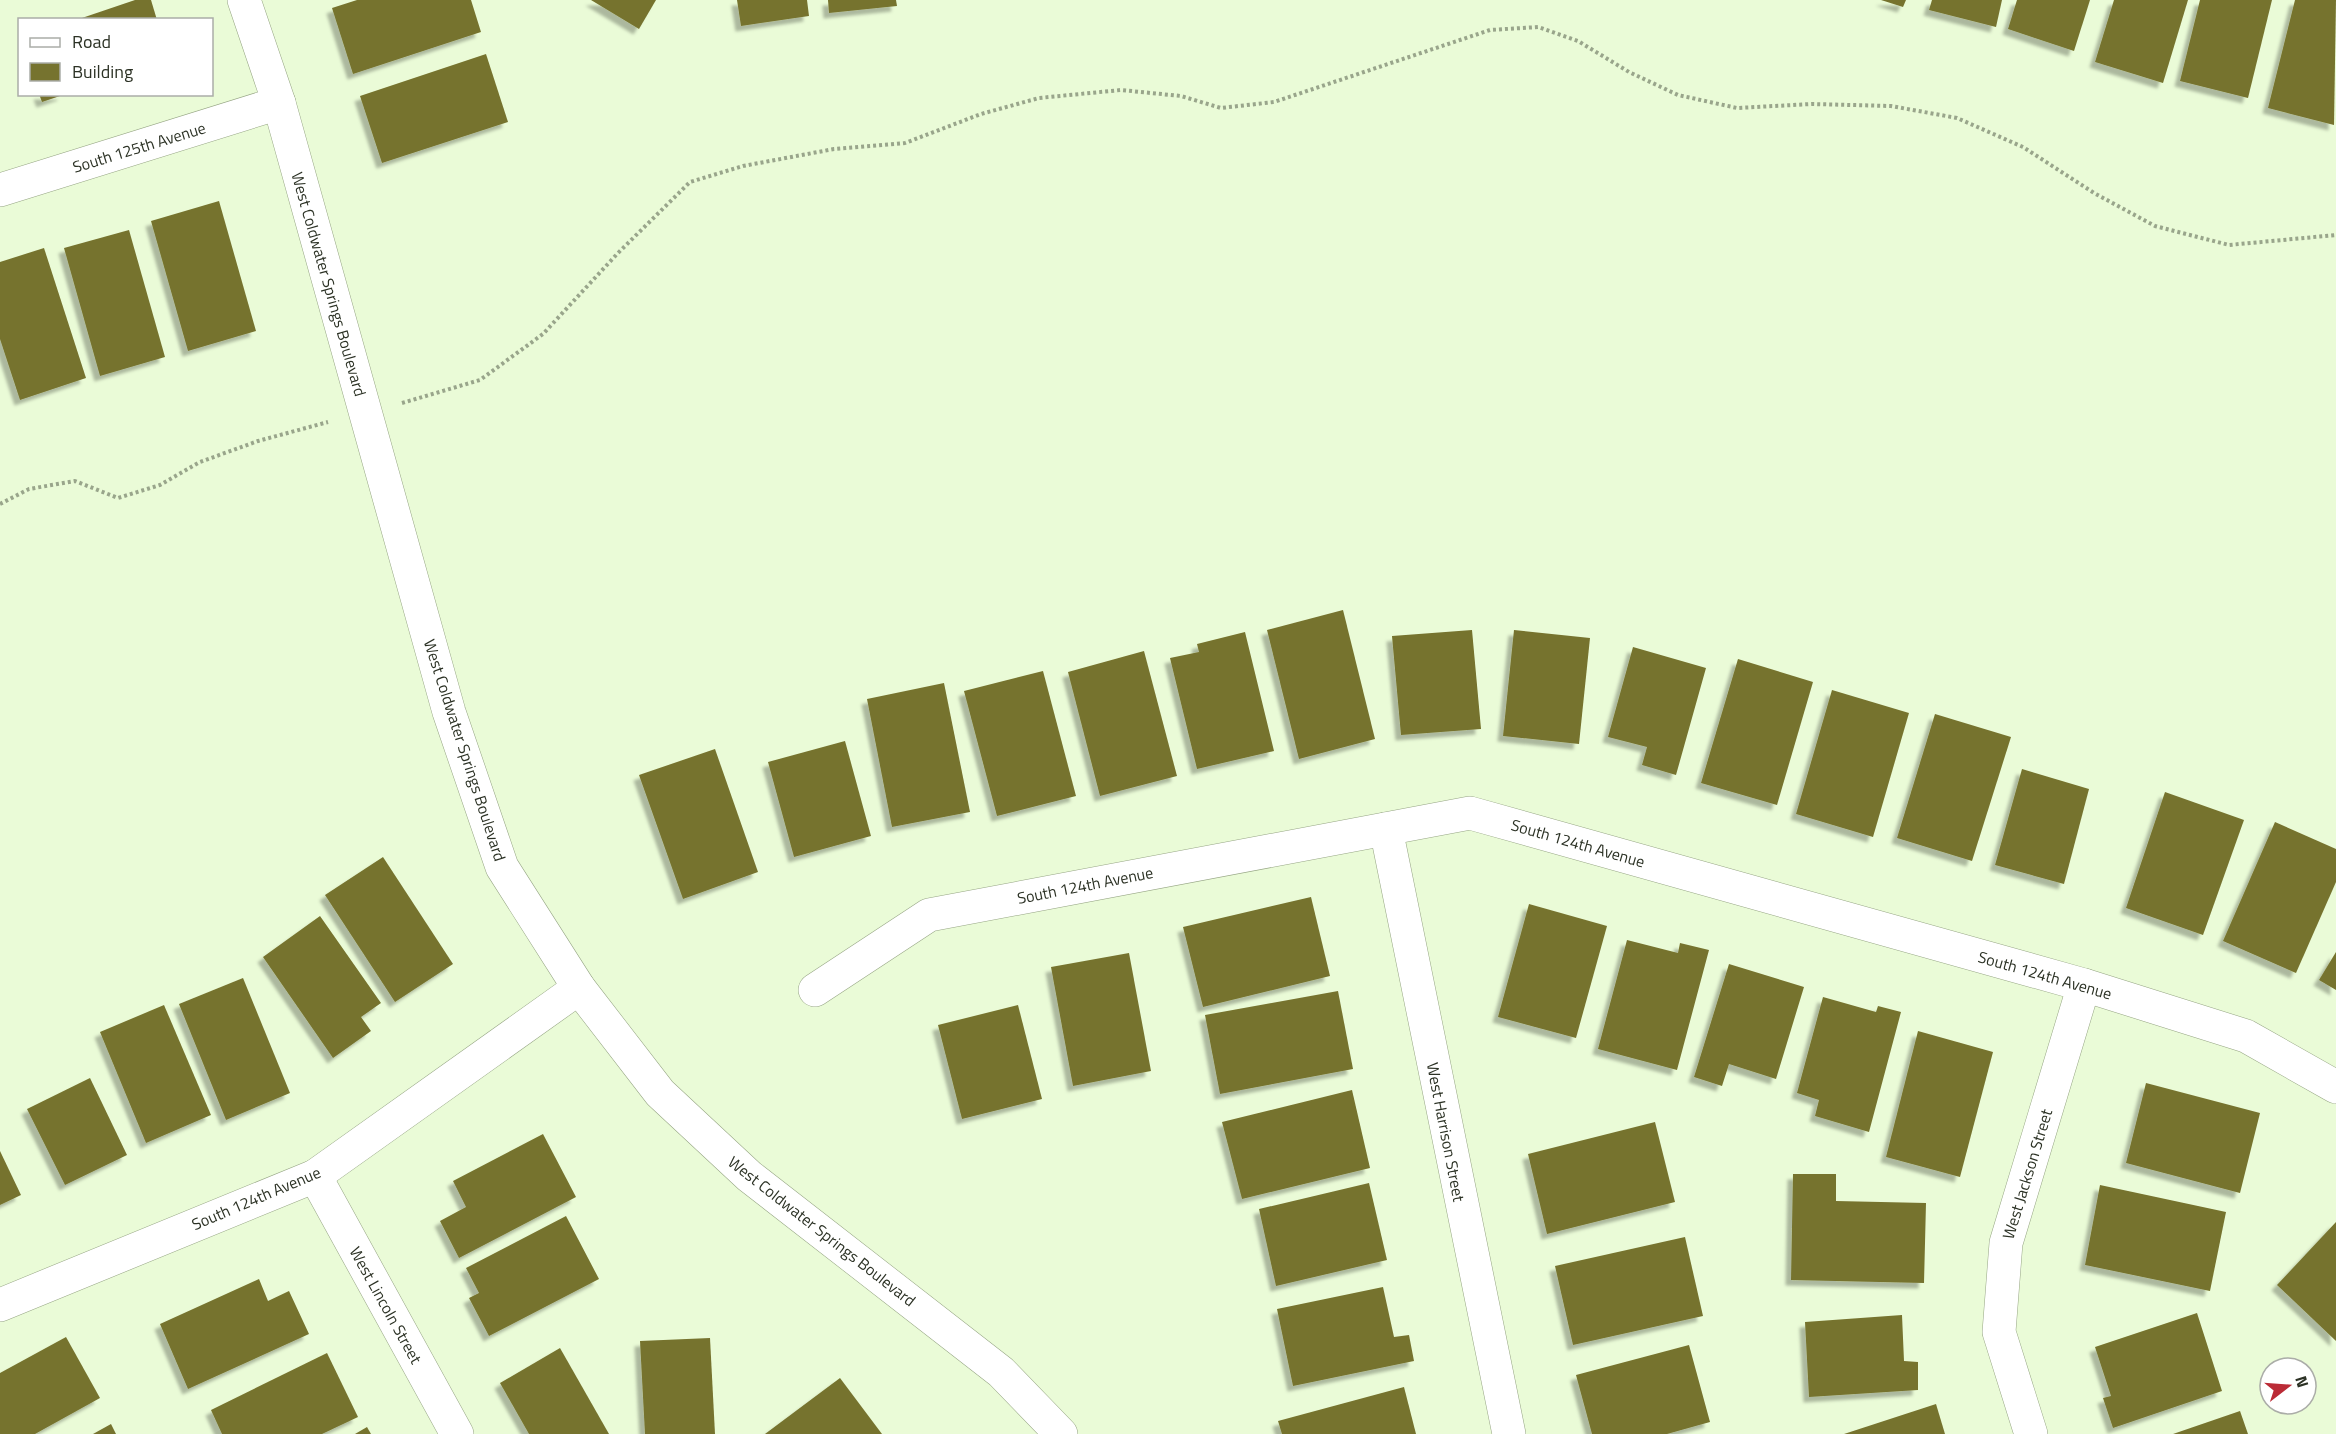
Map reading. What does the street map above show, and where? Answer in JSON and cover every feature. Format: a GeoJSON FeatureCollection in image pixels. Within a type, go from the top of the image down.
{"type":"FeatureCollection","features":[{"type":"Feature","properties":{"kind":"street","name":"West Coldwater Springs Boulevard"},"geometry":{"type":"LineString","coordinates":[[244,0],[279,103],[449,712],[502,867],[579,988],[660,1093],[748,1176],[1001,1372],[1061,1434]]}},
{"type":"Feature","properties":{"kind":"street","name":"South 125th Avenue"},"geometry":{"type":"LineString","coordinates":[[0,190],[279,103]]}},
{"type":"Feature","properties":{"kind":"street","name":"South 124th Avenue"},"geometry":{"type":"LineString","coordinates":[[815,990],[929,915],[1470,813],[2084,986],[2246,1036],[2336,1087]]}},
{"type":"Feature","properties":{"kind":"street","name":"West Harrison Street"},"geometry":{"type":"LineString","coordinates":[[1386,829],[1509,1434]]}},
{"type":"Feature","properties":{"kind":"street","name":"West Jackson Street"},"geometry":{"type":"LineString","coordinates":[[2031,1434],[1999,1332],[2006,1243],[2084,986]]}},
{"type":"Feature","properties":{"kind":"street","name":"South 124th Avenue"},"geometry":{"type":"LineString","coordinates":[[0,1305],[315,1176],[579,988]]}},
{"type":"Feature","properties":{"kind":"street","name":"West Lincoln Street"},"geometry":{"type":"LineString","coordinates":[[315,1176],[457,1434]]}},
{"type":"Feature","properties":{"kind":"path"},"geometry":{"type":"LineString","coordinates":[[0,504],[29,489],[75,481],[118,498],[160,485],[200,462],[258,441],[366,414],[480,380],[543,334],[618,253],[690,182],[743,166],[834,149],[905,143],[981,114],[1039,98],[1121,90],[1181,96],[1221,108],[1274,102],[1490,30],[1538,27],[1578,41],[1629,72],[1678,95],[1737,108],[1812,105],[1891,106],[1957,118],[2023,147],[2094,193],[2155,226],[2229,245],[2336,235]]}},
{"type":"Feature","properties":{"kind":"building"},"geometry":{"type":"Polygon","coordinates":[[[135,0],[151,0],[156,18],[82,18],[135,0]]]}},
{"type":"Feature","properties":{"kind":"building"},"geometry":{"type":"Polygon","coordinates":[[[357,0],[471,0],[481,32],[353,74],[332,8],[357,0]]]}},
{"type":"Feature","properties":{"kind":"building"},"geometry":{"type":"Polygon","coordinates":[[[591,0],[656,0],[639,29],[591,0]]]}},
{"type":"Feature","properties":{"kind":"building"},"geometry":{"type":"Polygon","coordinates":[[[737,0],[807,0],[809,16],[741,26],[737,0]]]}},
{"type":"Feature","properties":{"kind":"building"},"geometry":{"type":"Polygon","coordinates":[[[828,0],[896,0],[897,6],[829,13],[828,0]]]}},
{"type":"Feature","properties":{"kind":"building"},"geometry":{"type":"Polygon","coordinates":[[[1881,0],[1906,0],[1903,7],[1881,0]]]}},
{"type":"Feature","properties":{"kind":"building"},"geometry":{"type":"Polygon","coordinates":[[[1932,0],[2002,0],[1996,27],[1929,10],[1932,0]]]}},
{"type":"Feature","properties":{"kind":"building"},"geometry":{"type":"Polygon","coordinates":[[[2017,0],[2090,0],[2074,51],[2008,29],[2017,0]]]}},
{"type":"Feature","properties":{"kind":"building"},"geometry":{"type":"Polygon","coordinates":[[[2114,0],[2188,0],[2163,83],[2095,62],[2114,0]]]}},
{"type":"Feature","properties":{"kind":"building"},"geometry":{"type":"Polygon","coordinates":[[[2200,0],[2272,0],[2248,98],[2180,81],[2200,0]]]}},
{"type":"Feature","properties":{"kind":"building"},"geometry":{"type":"Polygon","coordinates":[[[2295,0],[2336,0],[2334,125],[2268,108],[2295,0]]]}},
{"type":"Feature","properties":{"kind":"building"},"geometry":{"type":"Polygon","coordinates":[[[486,54],[508,122],[382,163],[360,96],[486,54]]]}},
{"type":"Feature","properties":{"kind":"building"},"geometry":{"type":"Polygon","coordinates":[[[40,96],[60,96],[42,102],[40,96]]]}},
{"type":"Feature","properties":{"kind":"building"},"geometry":{"type":"Polygon","coordinates":[[[219,201],[256,331],[188,351],[151,221],[219,201]]]}},
{"type":"Feature","properties":{"kind":"building"},"geometry":{"type":"Polygon","coordinates":[[[129,230],[165,357],[100,376],[64,248],[129,230]]]}},
{"type":"Feature","properties":{"kind":"building"},"geometry":{"type":"Polygon","coordinates":[[[44,248],[86,378],[20,400],[0,339],[0,262],[44,248]]]}},
{"type":"Feature","properties":{"kind":"building"},"geometry":{"type":"Polygon","coordinates":[[[1343,610],[1375,739],[1299,759],[1267,630],[1343,610]]]}},
{"type":"Feature","properties":{"kind":"building"},"geometry":{"type":"Polygon","coordinates":[[[1472,630],[1481,729],[1401,735],[1392,636],[1472,630]]]}},
{"type":"Feature","properties":{"kind":"building"},"geometry":{"type":"Polygon","coordinates":[[[1514,630],[1590,638],[1579,744],[1503,736],[1514,630]]]}},
{"type":"Feature","properties":{"kind":"building"},"geometry":{"type":"Polygon","coordinates":[[[1245,632],[1274,751],[1197,769],[1170,658],[1199,652],[1197,644],[1245,632]]]}},
{"type":"Feature","properties":{"kind":"building"},"geometry":{"type":"Polygon","coordinates":[[[1633,647],[1706,668],[1676,775],[1642,765],[1647,747],[1608,737],[1633,647]]]}},
{"type":"Feature","properties":{"kind":"building"},"geometry":{"type":"Polygon","coordinates":[[[1144,651],[1177,776],[1100,796],[1068,672],[1144,651]]]}},
{"type":"Feature","properties":{"kind":"building"},"geometry":{"type":"Polygon","coordinates":[[[1738,659],[1813,682],[1777,805],[1701,783],[1738,659]]]}},
{"type":"Feature","properties":{"kind":"building"},"geometry":{"type":"Polygon","coordinates":[[[1043,671],[1076,796],[997,816],[964,691],[1043,671]]]}},
{"type":"Feature","properties":{"kind":"building"},"geometry":{"type":"Polygon","coordinates":[[[944,683],[970,812],[892,827],[867,699],[944,683]]]}},
{"type":"Feature","properties":{"kind":"building"},"geometry":{"type":"Polygon","coordinates":[[[1832,690],[1909,713],[1873,837],[1796,814],[1832,690]]]}},
{"type":"Feature","properties":{"kind":"building"},"geometry":{"type":"Polygon","coordinates":[[[1935,714],[2011,737],[1972,861],[1897,838],[1935,714]]]}},
{"type":"Feature","properties":{"kind":"building"},"geometry":{"type":"Polygon","coordinates":[[[845,741],[871,836],[794,857],[768,762],[845,741]]]}},
{"type":"Feature","properties":{"kind":"building"},"geometry":{"type":"Polygon","coordinates":[[[715,749],[758,872],[683,899],[639,775],[715,749]]]}},
{"type":"Feature","properties":{"kind":"building"},"geometry":{"type":"Polygon","coordinates":[[[2022,769],[2089,789],[2064,884],[1995,865],[2022,769]]]}},
{"type":"Feature","properties":{"kind":"building"},"geometry":{"type":"Polygon","coordinates":[[[2165,792],[2244,820],[2203,935],[2126,908],[2165,792]]]}},
{"type":"Feature","properties":{"kind":"building"},"geometry":{"type":"Polygon","coordinates":[[[2275,822],[2336,849],[2336,882],[2296,973],[2223,941],[2275,822]]]}},
{"type":"Feature","properties":{"kind":"building"},"geometry":{"type":"Polygon","coordinates":[[[383,857],[453,964],[395,1002],[325,895],[383,857]]]}},
{"type":"Feature","properties":{"kind":"building"},"geometry":{"type":"Polygon","coordinates":[[[1311,897],[1330,976],[1203,1007],[1183,927],[1311,897]]]}},
{"type":"Feature","properties":{"kind":"building"},"geometry":{"type":"Polygon","coordinates":[[[1529,904],[1607,926],[1576,1038],[1498,1017],[1529,904]]]}},
{"type":"Feature","properties":{"kind":"building"},"geometry":{"type":"Polygon","coordinates":[[[320,916],[381,1003],[361,1017],[371,1031],[333,1058],[263,957],[320,916]]]}},
{"type":"Feature","properties":{"kind":"building"},"geometry":{"type":"Polygon","coordinates":[[[1627,940],[1678,953],[1680,943],[1709,950],[1677,1070],[1598,1049],[1627,940]]]}},
{"type":"Feature","properties":{"kind":"building"},"geometry":{"type":"Polygon","coordinates":[[[2336,952],[2336,990],[2319,980],[2336,952]]]}},
{"type":"Feature","properties":{"kind":"building"},"geometry":{"type":"Polygon","coordinates":[[[1129,953],[1151,1071],[1073,1086],[1051,967],[1129,953]]]}},
{"type":"Feature","properties":{"kind":"building"},"geometry":{"type":"Polygon","coordinates":[[[1729,964],[1804,987],[1776,1079],[1729,1064],[1722,1086],[1694,1077],[1729,964]]]}},
{"type":"Feature","properties":{"kind":"building"},"geometry":{"type":"Polygon","coordinates":[[[243,978],[290,1093],[226,1120],[179,1004],[243,978]]]}},
{"type":"Feature","properties":{"kind":"building"},"geometry":{"type":"Polygon","coordinates":[[[1338,991],[1353,1069],[1220,1094],[1205,1015],[1338,991]]]}},
{"type":"Feature","properties":{"kind":"building"},"geometry":{"type":"Polygon","coordinates":[[[1823,997],[1876,1012],[1878,1006],[1901,1012],[1869,1132],[1815,1116],[1819,1100],[1797,1093],[1823,997]]]}},
{"type":"Feature","properties":{"kind":"building"},"geometry":{"type":"Polygon","coordinates":[[[164,1005],[211,1115],[146,1143],[100,1032],[164,1005]]]}},
{"type":"Feature","properties":{"kind":"building"},"geometry":{"type":"Polygon","coordinates":[[[1018,1005],[1042,1099],[962,1119],[938,1025],[1018,1005]]]}},
{"type":"Feature","properties":{"kind":"building"},"geometry":{"type":"Polygon","coordinates":[[[1918,1031],[1993,1052],[1960,1177],[1886,1157],[1918,1031]]]}},
{"type":"Feature","properties":{"kind":"building"},"geometry":{"type":"Polygon","coordinates":[[[90,1078],[127,1155],[65,1185],[27,1109],[90,1078]]]}},
{"type":"Feature","properties":{"kind":"building"},"geometry":{"type":"Polygon","coordinates":[[[2146,1083],[2260,1113],[2240,1193],[2126,1163],[2146,1083]]]}},
{"type":"Feature","properties":{"kind":"building"},"geometry":{"type":"Polygon","coordinates":[[[1352,1090],[1370,1168],[1242,1199],[1222,1122],[1352,1090]]]}},
{"type":"Feature","properties":{"kind":"building"},"geometry":{"type":"Polygon","coordinates":[[[1655,1122],[1675,1202],[1547,1234],[1528,1154],[1655,1122]]]}},
{"type":"Feature","properties":{"kind":"building"},"geometry":{"type":"Polygon","coordinates":[[[543,1134],[576,1197],[459,1258],[440,1221],[466,1207],[453,1181],[543,1134]]]}},
{"type":"Feature","properties":{"kind":"building"},"geometry":{"type":"Polygon","coordinates":[[[0,1151],[21,1195],[0,1205],[0,1151]]]}},
{"type":"Feature","properties":{"kind":"building"},"geometry":{"type":"Polygon","coordinates":[[[1793,1174],[1836,1174],[1836,1201],[1926,1203],[1924,1283],[1791,1280],[1793,1174]]]}},
{"type":"Feature","properties":{"kind":"building"},"geometry":{"type":"Polygon","coordinates":[[[1369,1183],[1387,1260],[1276,1286],[1259,1209],[1369,1183]]]}},
{"type":"Feature","properties":{"kind":"building"},"geometry":{"type":"Polygon","coordinates":[[[2100,1185],[2226,1212],[2210,1291],[2085,1265],[2100,1185]]]}},
{"type":"Feature","properties":{"kind":"building"},"geometry":{"type":"Polygon","coordinates":[[[566,1216],[599,1279],[489,1336],[469,1298],[479,1293],[466,1268],[566,1216]]]}},
{"type":"Feature","properties":{"kind":"building"},"geometry":{"type":"Polygon","coordinates":[[[2336,1222],[2336,1341],[2277,1285],[2336,1222]]]}},
{"type":"Feature","properties":{"kind":"building"},"geometry":{"type":"Polygon","coordinates":[[[1685,1237],[1703,1316],[1573,1345],[1555,1266],[1685,1237]]]}},
{"type":"Feature","properties":{"kind":"building"},"geometry":{"type":"Polygon","coordinates":[[[259,1279],[268,1301],[289,1291],[309,1334],[188,1389],[160,1324],[259,1279]]]}},
{"type":"Feature","properties":{"kind":"building"},"geometry":{"type":"Polygon","coordinates":[[[1383,1287],[1394,1337],[1409,1335],[1414,1361],[1293,1386],[1277,1309],[1383,1287]]]}},
{"type":"Feature","properties":{"kind":"building"},"geometry":{"type":"Polygon","coordinates":[[[2197,1313],[2222,1391],[2113,1428],[2103,1398],[2111,1396],[2095,1347],[2197,1313]]]}},
{"type":"Feature","properties":{"kind":"building"},"geometry":{"type":"Polygon","coordinates":[[[1902,1315],[1904,1361],[1918,1362],[1918,1390],[1809,1397],[1805,1322],[1902,1315]]]}},
{"type":"Feature","properties":{"kind":"building"},"geometry":{"type":"Polygon","coordinates":[[[66,1337],[100,1398],[35,1434],[0,1434],[0,1373],[66,1337]]]}},
{"type":"Feature","properties":{"kind":"building"},"geometry":{"type":"Polygon","coordinates":[[[710,1338],[715,1434],[645,1434],[640,1341],[710,1338]]]}},
{"type":"Feature","properties":{"kind":"building"},"geometry":{"type":"Polygon","coordinates":[[[1689,1345],[1710,1422],[1667,1434],[1592,1434],[1576,1375],[1689,1345]]]}},
{"type":"Feature","properties":{"kind":"building"},"geometry":{"type":"Polygon","coordinates":[[[560,1348],[609,1434],[529,1434],[500,1383],[560,1348]]]}},
{"type":"Feature","properties":{"kind":"building"},"geometry":{"type":"Polygon","coordinates":[[[327,1353],[358,1417],[322,1434],[222,1434],[211,1410],[327,1353]]]}},
{"type":"Feature","properties":{"kind":"building"},"geometry":{"type":"Polygon","coordinates":[[[840,1378],[882,1434],[765,1434],[840,1378]]]}},
{"type":"Feature","properties":{"kind":"building"},"geometry":{"type":"Polygon","coordinates":[[[1404,1387],[1416,1434],[1282,1434],[1278,1421],[1404,1387]]]}},
{"type":"Feature","properties":{"kind":"building"},"geometry":{"type":"Polygon","coordinates":[[[1936,1404],[1945,1434],[1844,1434],[1936,1404]]]}},
{"type":"Feature","properties":{"kind":"building"},"geometry":{"type":"Polygon","coordinates":[[[2240,1411],[2248,1434],[2173,1434],[2240,1411]]]}},
{"type":"Feature","properties":{"kind":"building"},"geometry":{"type":"Polygon","coordinates":[[[111,1424],[116,1434],[93,1434],[111,1424]]]}},
{"type":"Feature","properties":{"kind":"building"},"geometry":{"type":"Polygon","coordinates":[[[367,1427],[371,1434],[355,1434],[367,1427]]]}}]}
